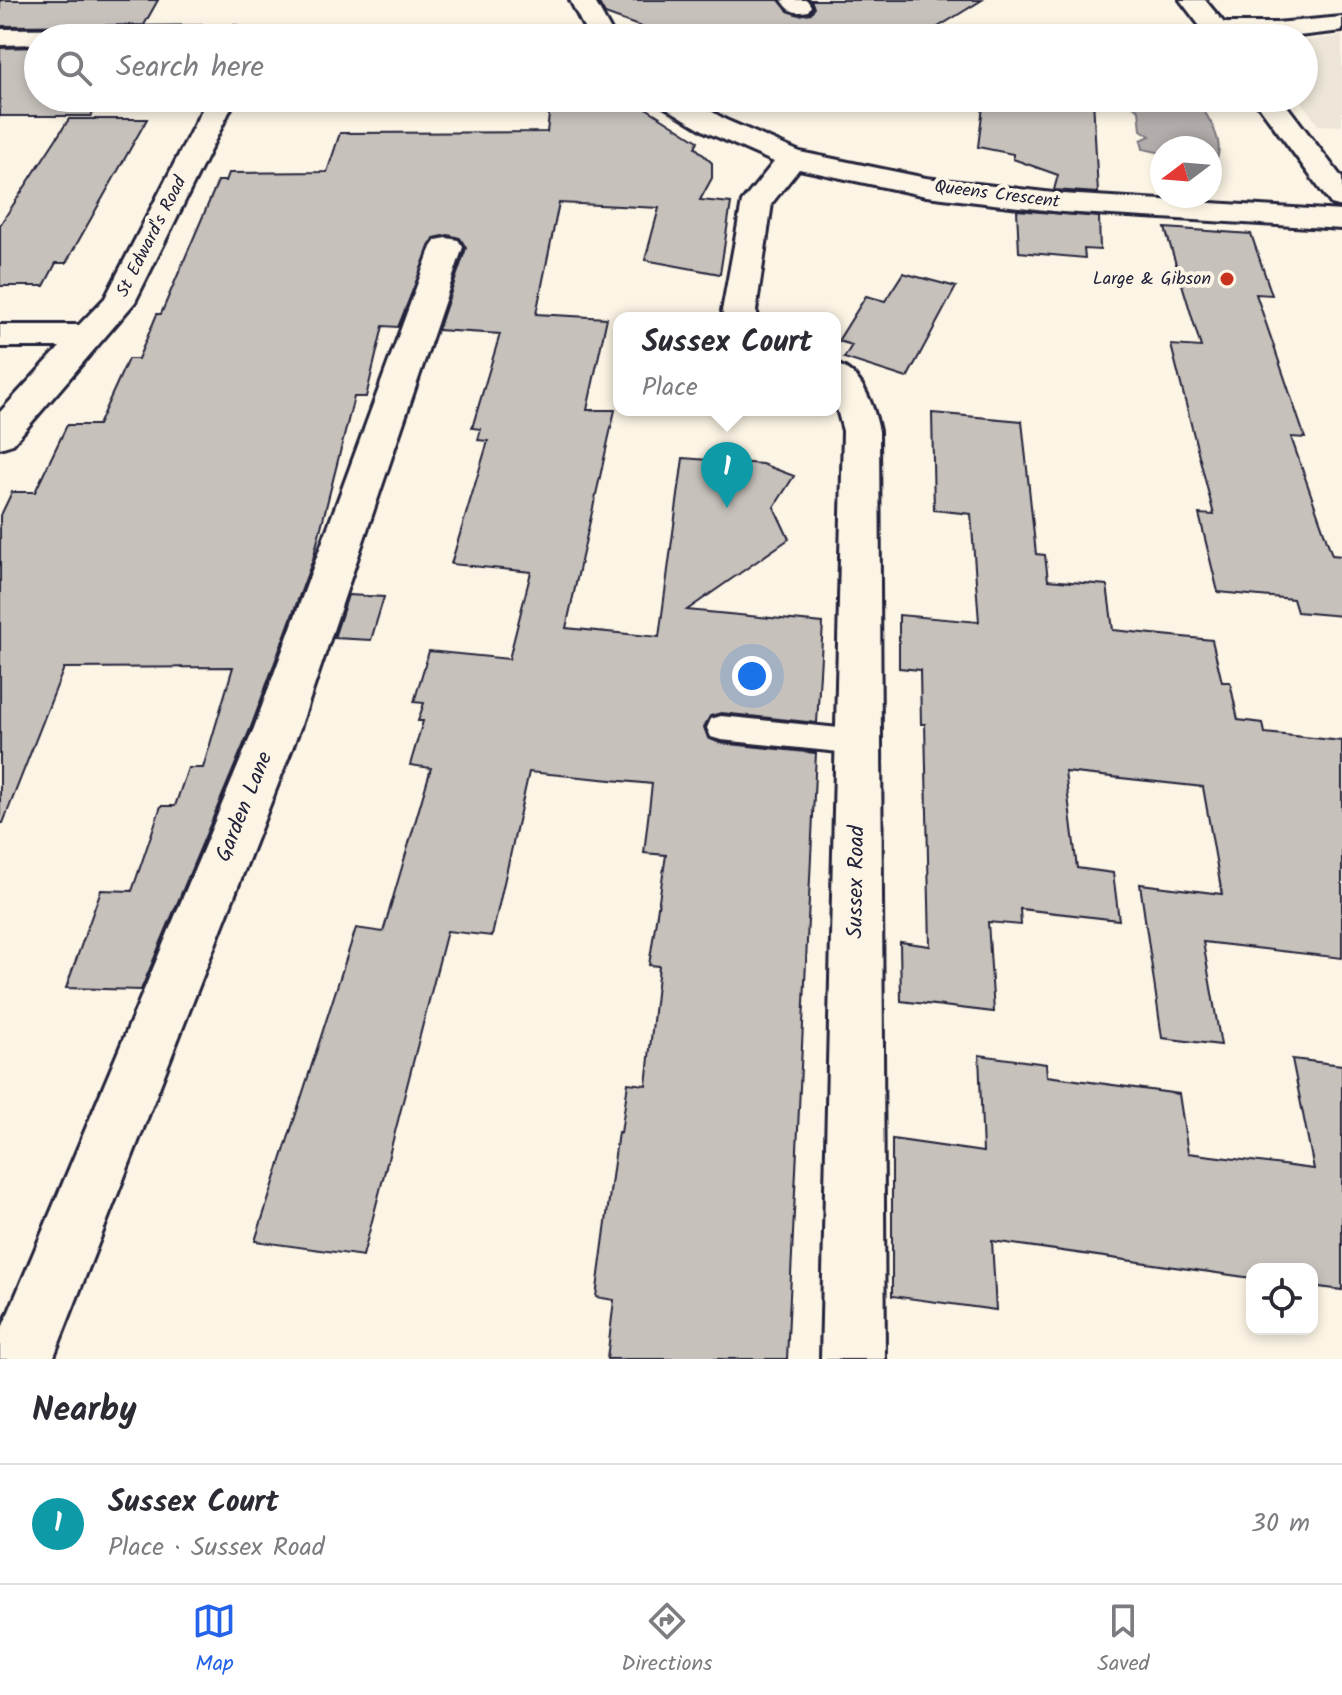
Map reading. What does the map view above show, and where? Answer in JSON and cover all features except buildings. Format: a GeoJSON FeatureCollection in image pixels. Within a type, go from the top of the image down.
{"type":"FeatureCollection","features":[{"type":"Feature","properties":{"kind":"street"},"geometry":{"type":"LineString","coordinates":[[582,0],[595,24]]}},
{"type":"Feature","properties":{"kind":"street"},"geometry":{"type":"LineString","coordinates":[[1192,0],[1211,24]]}},
{"type":"Feature","properties":{"kind":"street"},"geometry":{"type":"LineString","coordinates":[[146,24],[153,12]]}},
{"type":"Feature","properties":{"kind":"street"},"geometry":{"type":"LineString","coordinates":[[1318,27],[1342,24]]}},
{"type":"Feature","properties":{"kind":"street"},"geometry":{"type":"LineString","coordinates":[[0,37],[24,37]]}},
{"type":"Feature","properties":{"kind":"street","name":"St Edward's Road"},"geometry":{"type":"LineString","coordinates":[[0,435],[109,316],[126,291],[215,112]]}},
{"type":"Feature","properties":{"kind":"street","name":"Queens Crescent"},"geometry":{"type":"LineString","coordinates":[[693,112],[716,126],[792,159],[862,175],[982,195],[1075,204],[1342,220]]}},
{"type":"Feature","properties":{"kind":"street"},"geometry":{"type":"LineString","coordinates":[[1278,112],[1342,198]]}},
{"type":"Feature","properties":{"kind":"street"},"geometry":{"type":"LineString","coordinates":[[739,312],[757,202],[792,159]]}},
{"type":"Feature","properties":{"kind":"street","name":"Garden Lane"},"geometry":{"type":"LineString","coordinates":[[21,1359],[277,728],[447,247]]}},
{"type":"Feature","properties":{"kind":"street"},"geometry":{"type":"LineString","coordinates":[[0,336],[89,336]]}},
{"type":"Feature","properties":{"kind":"street","name":"Sussex Road"},"geometry":{"type":"LineString","coordinates":[[845,390],[861,431],[853,1359]]}},
{"type":"Feature","properties":{"kind":"lane"},"geometry":{"type":"LineString","coordinates":[[721,728],[859,742]]}},
{"type":"Feature","properties":{"kind":"shaded area"},"geometry":{"type":"Polygon","coordinates":[[[1342,36],[1342,126],[1318,125],[1309,112],[1318,112],[1318,39],[1342,36]]]}},
{"type":"Feature","properties":{"kind":"shaded area"},"geometry":{"type":"Polygon","coordinates":[[[1139,112],[1204,112],[1216,136],[1150,136],[1141,130],[1139,112]]]}},
{"type":"Feature","properties":{"kind":"shaded area"},"geometry":{"type":"Polygon","coordinates":[[[1150,136],[1150,150],[1143,149],[1141,140],[1150,136]]]}},
{"type":"Feature","properties":{"kind":"place","name":"Large & Gibson"},"geometry":{"type":"Point","coordinates":[1227,279]}},
{"type":"Feature","properties":{"kind":"place","name":"Sussex Court"},"geometry":{"type":"Point","coordinates":[727,508]}}]}
